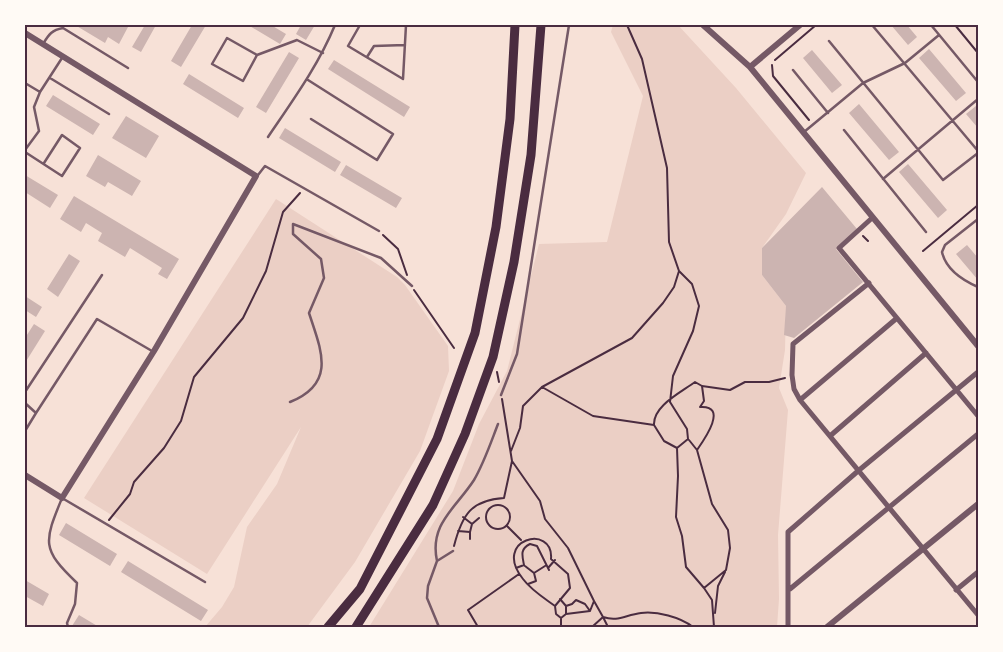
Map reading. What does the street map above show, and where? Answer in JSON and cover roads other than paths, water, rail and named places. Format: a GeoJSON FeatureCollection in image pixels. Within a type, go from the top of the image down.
{"type":"FeatureCollection","features":[{"type":"Feature","properties":{"kind":"highway"},"geometry":{"type":"LineString","coordinates":[[328,627],[360,589],[438,439],[475,333],[496,227],[510,119],[515,25]]}},
{"type":"Feature","properties":{"kind":"highway"},"geometry":{"type":"LineString","coordinates":[[356,627],[432,505],[465,434],[493,357],[514,262],[531,156],[541,25]]}},
{"type":"Feature","properties":{"kind":"street"},"geometry":{"type":"LineString","coordinates":[[703,25],[750,67],[978,346]]}},
{"type":"Feature","properties":{"kind":"street"},"geometry":{"type":"LineString","coordinates":[[750,67],[800,25]]}},
{"type":"Feature","properties":{"kind":"street"},"geometry":{"type":"LineString","coordinates":[[25,33],[256,176],[154,352],[62,498],[25,476]]}},
{"type":"Feature","properties":{"kind":"street"},"geometry":{"type":"LineString","coordinates":[[872,218],[839,248],[978,416]]}},
{"type":"Feature","properties":{"kind":"street"},"geometry":{"type":"LineString","coordinates":[[868,283],[793,344],[792,375],[794,389],[800,400],[858,471],[978,614]]}},
{"type":"Feature","properties":{"kind":"street"},"geometry":{"type":"LineString","coordinates":[[800,400],[897,318]]}},
{"type":"Feature","properties":{"kind":"street"},"geometry":{"type":"LineString","coordinates":[[830,436],[926,353]]}},
{"type":"Feature","properties":{"kind":"street"},"geometry":{"type":"LineString","coordinates":[[788,627],[790,589],[788,532],[858,471],[978,372]]}},
{"type":"Feature","properties":{"kind":"street"},"geometry":{"type":"LineString","coordinates":[[790,589],[978,434]]}},
{"type":"Feature","properties":{"kind":"street"},"geometry":{"type":"LineString","coordinates":[[828,627],[978,504]]}},
{"type":"Feature","properties":{"kind":"street"},"geometry":{"type":"LineString","coordinates":[[956,590],[978,572]]}},
{"type":"Feature","properties":{"kind":"lane"},"geometry":{"type":"LineString","coordinates":[[268,137],[308,80],[323,53],[335,25]]}},
{"type":"Feature","properties":{"kind":"lane"},"geometry":{"type":"LineString","coordinates":[[360,25],[348,46],[403,79],[406,25]]}},
{"type":"Feature","properties":{"kind":"lane"},"geometry":{"type":"LineString","coordinates":[[501,395],[516,354],[569,25]]}},
{"type":"Feature","properties":{"kind":"lane"},"geometry":{"type":"LineString","coordinates":[[829,41],[943,180],[978,152],[872,25]]}},
{"type":"Feature","properties":{"kind":"lane"},"geometry":{"type":"LineString","coordinates":[[930,25],[978,82]]}},
{"type":"Feature","properties":{"kind":"lane"},"geometry":{"type":"LineString","coordinates":[[43,44],[49,34],[55,29],[63,28],[128,68]]}},
{"type":"Feature","properties":{"kind":"lane"},"geometry":{"type":"LineString","coordinates":[[803,133],[863,83],[905,64],[939,34]]}},
{"type":"Feature","properties":{"kind":"lane"},"geometry":{"type":"LineString","coordinates":[[257,56],[226,38],[212,64],[243,82],[257,56],[297,40],[323,53]]}},
{"type":"Feature","properties":{"kind":"lane"},"geometry":{"type":"LineString","coordinates":[[367,57],[374,46],[405,45]]}},
{"type":"Feature","properties":{"kind":"lane"},"geometry":{"type":"LineString","coordinates":[[44,163],[62,135],[80,148],[62,176],[25,151],[39,131],[34,106],[40,92],[63,57]]}},
{"type":"Feature","properties":{"kind":"lane"},"geometry":{"type":"LineString","coordinates":[[793,70],[828,113]]}},
{"type":"Feature","properties":{"kind":"lane"},"geometry":{"type":"LineString","coordinates":[[50,78],[109,114]]}},
{"type":"Feature","properties":{"kind":"lane"},"geometry":{"type":"LineString","coordinates":[[308,80],[393,134],[377,160],[311,119]]}},
{"type":"Feature","properties":{"kind":"lane"},"geometry":{"type":"LineString","coordinates":[[25,83],[40,92]]}},
{"type":"Feature","properties":{"kind":"lane"},"geometry":{"type":"LineString","coordinates":[[883,179],[978,99]]}},
{"type":"Feature","properties":{"kind":"lane"},"geometry":{"type":"LineString","coordinates":[[844,130],[926,232]]}},
{"type":"Feature","properties":{"kind":"lane"},"geometry":{"type":"LineString","coordinates":[[256,176],[265,166],[379,231]]}},
{"type":"Feature","properties":{"kind":"lane"},"geometry":{"type":"LineString","coordinates":[[978,219],[945,245],[942,252],[944,260],[962,281],[978,287]]}},
{"type":"Feature","properties":{"kind":"lane"},"geometry":{"type":"LineString","coordinates":[[290,402],[300,398],[318,382],[323,355],[309,313],[324,278],[321,258],[292,234],[293,224],[382,258],[412,286]]}},
{"type":"Feature","properties":{"kind":"lane"},"geometry":{"type":"LineString","coordinates":[[25,392],[102,275]]}},
{"type":"Feature","properties":{"kind":"lane"},"geometry":{"type":"LineString","coordinates":[[25,431],[97,319],[154,352]]}},
{"type":"Feature","properties":{"kind":"lane"},"geometry":{"type":"LineString","coordinates":[[25,403],[36,413]]}},
{"type":"Feature","properties":{"kind":"lane"},"geometry":{"type":"LineString","coordinates":[[439,627],[428,598],[428,586],[437,561],[434,547],[439,529],[473,482],[498,424]]}},
{"type":"Feature","properties":{"kind":"lane"},"geometry":{"type":"LineString","coordinates":[[68,627],[67,623],[75,604],[77,583],[61,568],[52,555],[47,537],[62,498],[205,582]]}},
{"type":"Feature","properties":{"kind":"lane"},"geometry":{"type":"LineString","coordinates":[[437,561],[453,550]]}}]}
